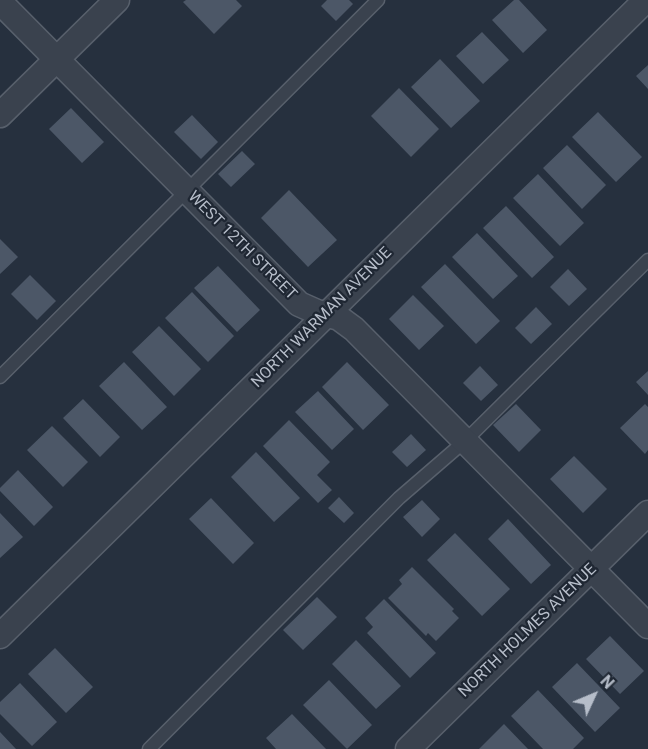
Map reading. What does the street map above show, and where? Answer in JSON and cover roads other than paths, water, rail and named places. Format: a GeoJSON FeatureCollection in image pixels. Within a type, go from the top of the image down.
{"type":"FeatureCollection","features":[{"type":"Feature","properties":{"kind":"street"},"geometry":{"type":"LineString","coordinates":[[0,115],[117,0]]}},
{"type":"Feature","properties":{"kind":"street","name":"NORTH WARMAN AVENUE"},"geometry":{"type":"LineString","coordinates":[[0,636],[646,0]]}},
{"type":"Feature","properties":{"kind":"street","name":"WEST 12TH STREET"},"geometry":{"type":"LineString","coordinates":[[0,2],[299,304],[348,323],[648,626]]}},
{"type":"Feature","properties":{"kind":"street","name":"NORTH HOLMES AVENUE"},"geometry":{"type":"LineString","coordinates":[[408,749],[648,513]]}},
{"type":"Feature","properties":{"kind":"lane"},"geometry":{"type":"LineString","coordinates":[[0,376],[378,0]]}},
{"type":"Feature","properties":{"kind":"lane"},"geometry":{"type":"LineString","coordinates":[[149,749],[399,498],[465,441],[648,260]]}}]}
